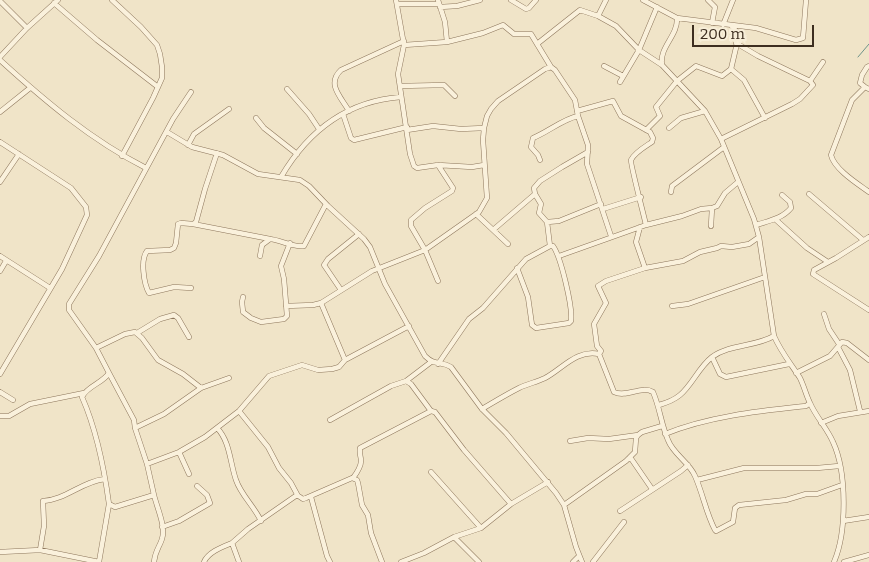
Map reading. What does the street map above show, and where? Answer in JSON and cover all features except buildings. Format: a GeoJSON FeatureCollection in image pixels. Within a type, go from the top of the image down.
{"type":"FeatureCollection","features":[{"type":"Feature","properties":{"kind":"street"},"geometry":{"type":"LineString","coordinates":[[112,0],[157,45],[162,67],[162,78],[158,87],[122,156]]}},
{"type":"Feature","properties":{"kind":"street"},"geometry":{"type":"LineString","coordinates":[[480,0],[457,6],[397,2],[404,43],[398,74],[414,166],[417,168],[484,165]]}},
{"type":"Feature","properties":{"kind":"street"},"geometry":{"type":"LineString","coordinates":[[512,0],[526,9],[536,0]]}},
{"type":"Feature","properties":{"kind":"street"},"geometry":{"type":"LineString","coordinates":[[598,16],[606,0]]}},
{"type":"Feature","properties":{"kind":"street"},"geometry":{"type":"LineString","coordinates":[[643,0],[677,18],[756,28],[796,40],[801,40],[803,35],[806,0]]}},
{"type":"Feature","properties":{"kind":"street"},"geometry":{"type":"LineString","coordinates":[[708,0],[715,7],[712,23]]}},
{"type":"Feature","properties":{"kind":"street"},"geometry":{"type":"LineString","coordinates":[[723,25],[733,0]]}},
{"type":"Feature","properties":{"kind":"street"},"geometry":{"type":"LineString","coordinates":[[0,1],[27,28]]}},
{"type":"Feature","properties":{"kind":"street"},"geometry":{"type":"LineString","coordinates":[[146,168],[122,156],[62,114],[30,88],[0,59],[27,28],[56,1],[96,40],[158,87]]}},
{"type":"Feature","properties":{"kind":"street"},"geometry":{"type":"LineString","coordinates":[[439,4],[445,22],[448,42]]}},
{"type":"Feature","properties":{"kind":"street"},"geometry":{"type":"LineString","coordinates":[[620,82],[639,50],[657,8]]}},
{"type":"Feature","properties":{"kind":"street"},"geometry":{"type":"LineString","coordinates":[[537,44],[580,10],[598,16],[616,26],[639,50],[662,65],[705,111],[721,139],[756,225],[774,336],[834,445],[842,485],[843,521],[834,562]]}},
{"type":"Feature","properties":{"kind":"street"},"geometry":{"type":"LineString","coordinates":[[662,65],[661,56],[677,25],[677,18]]}},
{"type":"Feature","properties":{"kind":"street"},"geometry":{"type":"LineString","coordinates":[[349,111],[333,80],[341,70],[404,43],[448,42],[483,33],[503,25],[514,34],[530,33],[551,67],[571,93],[588,146],[587,164],[611,236]]}},
{"type":"Feature","properties":{"kind":"street"},"geometry":{"type":"LineString","coordinates":[[646,130],[659,117],[660,114],[656,107],[677,81],[696,66],[722,76],[731,69],[739,35],[732,26]]}},
{"type":"Feature","properties":{"kind":"street"},"geometry":{"type":"LineString","coordinates":[[721,139],[800,99],[813,85],[810,80],[764,60],[736,43]]}},
{"type":"Feature","properties":{"kind":"street"},"geometry":{"type":"LineString","coordinates":[[810,80],[823,62]]}},
{"type":"Feature","properties":{"kind":"street"},"geometry":{"type":"LineString","coordinates":[[604,66],[623,76]]}},
{"type":"Feature","properties":{"kind":"street"},"geometry":{"type":"LineString","coordinates":[[869,66],[862,75],[860,83],[867,88],[852,100],[832,155],[833,161],[869,192]]}},
{"type":"Feature","properties":{"kind":"street"},"geometry":{"type":"LineString","coordinates":[[286,306],[321,303],[372,271],[425,250],[476,214],[484,206],[487,198],[484,165],[484,128],[491,109],[498,102],[551,67]]}},
{"type":"Feature","properties":{"kind":"street"},"geometry":{"type":"LineString","coordinates":[[731,69],[744,80],[765,118]]}},
{"type":"Feature","properties":{"kind":"street"},"geometry":{"type":"LineString","coordinates":[[400,86],[444,85],[455,96]]}},
{"type":"Feature","properties":{"kind":"street"},"geometry":{"type":"LineString","coordinates":[[0,112],[30,88]]}},
{"type":"Feature","properties":{"kind":"street"},"geometry":{"type":"LineString","coordinates":[[287,89],[309,114],[319,130]]}},
{"type":"Feature","properties":{"kind":"street"},"geometry":{"type":"LineString","coordinates":[[154,562],[155,552],[162,539],[162,527],[134,420],[96,348],[69,310],[69,304],[99,256],[173,119],[190,92]]}},
{"type":"Feature","properties":{"kind":"street"},"geometry":{"type":"LineString","coordinates":[[281,177],[298,154],[327,122],[373,100],[401,97]]}},
{"type":"Feature","properties":{"kind":"street"},"geometry":{"type":"LineString","coordinates":[[540,160],[531,147],[533,138],[549,131],[569,118],[613,101],[621,116],[646,130],[653,138],[652,142],[632,157],[630,163],[646,225]]}},
{"type":"Feature","properties":{"kind":"street"},"geometry":{"type":"LineString","coordinates":[[188,145],[194,134],[229,109]]}},
{"type":"Feature","properties":{"kind":"street"},"geometry":{"type":"LineString","coordinates":[[669,128],[681,118],[705,111]]}},
{"type":"Feature","properties":{"kind":"street"},"geometry":{"type":"LineString","coordinates":[[343,114],[354,140],[407,129],[433,126],[461,129],[484,128]]}},
{"type":"Feature","properties":{"kind":"street"},"geometry":{"type":"LineString","coordinates":[[256,118],[264,128],[298,154]]}},
{"type":"Feature","properties":{"kind":"street"},"geometry":{"type":"LineString","coordinates":[[167,132],[188,145],[234,160],[258,174],[305,182],[359,234],[370,247],[385,284],[425,356],[431,362],[451,368],[482,409],[506,433],[548,482],[564,505],[582,562]]}},
{"type":"Feature","properties":{"kind":"street"},"geometry":{"type":"LineString","coordinates":[[0,142],[71,188],[86,207],[87,215],[84,225],[50,288],[0,374]]}},
{"type":"Feature","properties":{"kind":"street"},"geometry":{"type":"LineString","coordinates":[[671,192],[672,186],[724,147]]}},
{"type":"Feature","properties":{"kind":"street"},"geometry":{"type":"LineString","coordinates":[[550,246],[547,222],[539,213],[540,204],[534,188],[540,181],[588,152]]}},
{"type":"Feature","properties":{"kind":"street"},"geometry":{"type":"LineString","coordinates":[[193,224],[198,218],[217,153]]}},
{"type":"Feature","properties":{"kind":"street"},"geometry":{"type":"LineString","coordinates":[[0,182],[19,154]]}},
{"type":"Feature","properties":{"kind":"street"},"geometry":{"type":"LineString","coordinates":[[438,166],[453,190],[425,208],[411,220],[411,226],[425,250],[438,281]]}},
{"type":"Feature","properties":{"kind":"street"},"geometry":{"type":"LineString","coordinates":[[559,256],[598,243],[611,236],[717,206],[725,193],[738,182]]}},
{"type":"Feature","properties":{"kind":"street"},"geometry":{"type":"LineString","coordinates":[[493,230],[535,194]]}},
{"type":"Feature","properties":{"kind":"street"},"geometry":{"type":"LineString","coordinates":[[809,194],[863,240]]}},
{"type":"Feature","properties":{"kind":"street"},"geometry":{"type":"LineString","coordinates":[[756,225],[775,219],[785,214],[791,208],[790,202],[782,195]]}},
{"type":"Feature","properties":{"kind":"street"},"geometry":{"type":"LineString","coordinates":[[603,209],[640,197]]}},
{"type":"Feature","properties":{"kind":"street"},"geometry":{"type":"LineString","coordinates":[[190,288],[174,286],[150,293],[145,277],[144,256],[147,251],[172,249],[176,246],[178,224],[181,222],[290,243],[298,247],[304,246],[326,204]]}},
{"type":"Feature","properties":{"kind":"street"},"geometry":{"type":"LineString","coordinates":[[547,222],[559,221],[601,204]]}},
{"type":"Feature","properties":{"kind":"street"},"geometry":{"type":"LineString","coordinates":[[711,226],[712,208]]}},
{"type":"Feature","properties":{"kind":"street"},"geometry":{"type":"LineString","coordinates":[[476,214],[508,244]]}},
{"type":"Feature","properties":{"kind":"street"},"geometry":{"type":"LineString","coordinates":[[775,219],[807,248],[828,262]]}},
{"type":"Feature","properties":{"kind":"street"},"geometry":{"type":"LineString","coordinates":[[640,227],[636,242],[646,268]]}},
{"type":"Feature","properties":{"kind":"street"},"geometry":{"type":"LineString","coordinates":[[341,290],[324,265],[328,259],[359,234]]}},
{"type":"Feature","properties":{"kind":"street"},"geometry":{"type":"LineString","coordinates":[[869,237],[814,270],[813,274],[869,310]]}},
{"type":"Feature","properties":{"kind":"street"},"geometry":{"type":"LineString","coordinates":[[759,238],[749,244],[732,247],[721,246],[700,252],[683,261],[646,268],[606,281],[598,286],[606,303],[594,324],[597,346],[601,351],[599,354],[614,392],[623,394],[646,389],[653,392],[659,405],[662,426],[670,446],[688,465],[697,480],[712,526],[716,531],[734,522],[735,508],[739,505],[786,500],[806,494],[817,494],[842,485]]}},
{"type":"Feature","properties":{"kind":"street"},"geometry":{"type":"LineString","coordinates":[[260,256],[262,245],[270,239]]}},
{"type":"Feature","properties":{"kind":"street"},"geometry":{"type":"LineString","coordinates":[[244,297],[242,302],[243,312],[257,321],[284,319],[287,314],[281,266],[290,243]]}},
{"type":"Feature","properties":{"kind":"street"},"geometry":{"type":"LineString","coordinates":[[438,364],[469,318],[483,308],[517,268],[526,259],[550,246],[554,246],[559,256],[572,318],[569,323],[533,327],[528,296],[517,268]]}},
{"type":"Feature","properties":{"kind":"street"},"geometry":{"type":"LineString","coordinates":[[0,256],[50,288]]}},
{"type":"Feature","properties":{"kind":"street"},"geometry":{"type":"LineString","coordinates":[[0,271],[6,261]]}},
{"type":"Feature","properties":{"kind":"street"},"geometry":{"type":"LineString","coordinates":[[672,306],[688,304],[765,278]]}},
{"type":"Feature","properties":{"kind":"street"},"geometry":{"type":"LineString","coordinates":[[321,303],[345,360]]}},
{"type":"Feature","properties":{"kind":"street"},"geometry":{"type":"LineString","coordinates":[[824,314],[829,329],[850,370],[860,411]]}},
{"type":"Feature","properties":{"kind":"street"},"geometry":{"type":"LineString","coordinates":[[96,348],[125,334],[137,333],[160,319],[174,315],[178,318],[189,337]]}},
{"type":"Feature","properties":{"kind":"street"},"geometry":{"type":"LineString","coordinates":[[147,464],[179,452],[218,428],[239,411],[269,376],[302,365],[318,370],[339,367],[345,360],[409,326]]}},
{"type":"Feature","properties":{"kind":"street"},"geometry":{"type":"LineString","coordinates":[[137,333],[158,360],[183,374],[201,388]]}},
{"type":"Feature","properties":{"kind":"street"},"geometry":{"type":"LineString","coordinates":[[659,405],[673,400],[682,393],[712,358],[725,351],[764,342],[774,336]]}},
{"type":"Feature","properties":{"kind":"street"},"geometry":{"type":"LineString","coordinates":[[796,373],[830,356],[842,342],[869,360]]}},
{"type":"Feature","properties":{"kind":"street"},"geometry":{"type":"LineString","coordinates":[[482,409],[520,388],[542,380],[570,360],[580,356],[599,354]]}},
{"type":"Feature","properties":{"kind":"street"},"geometry":{"type":"LineString","coordinates":[[712,358],[720,374],[726,377],[789,364]]}},
{"type":"Feature","properties":{"kind":"street"},"geometry":{"type":"LineString","coordinates":[[330,420],[391,386],[406,381],[431,362]]}},
{"type":"Feature","properties":{"kind":"street"},"geometry":{"type":"LineString","coordinates":[[0,416],[9,416],[30,404],[84,393],[103,380],[109,373]]}},
{"type":"Feature","properties":{"kind":"street"},"geometry":{"type":"LineString","coordinates":[[135,428],[164,414],[201,388],[229,378]]}},
{"type":"Feature","properties":{"kind":"street"},"geometry":{"type":"LineString","coordinates":[[406,381],[411,384],[431,411],[435,412],[464,450],[511,504]]}},
{"type":"Feature","properties":{"kind":"street"},"geometry":{"type":"LineString","coordinates":[[0,392],[13,400]]}},
{"type":"Feature","properties":{"kind":"street"},"geometry":{"type":"LineString","coordinates":[[0,552],[40,550],[99,562],[109,504],[104,465],[97,443],[96,431],[82,397],[84,393]]}},
{"type":"Feature","properties":{"kind":"street"},"geometry":{"type":"LineString","coordinates":[[665,434],[689,425],[806,406],[810,403]]}},
{"type":"Feature","properties":{"kind":"street"},"geometry":{"type":"LineString","coordinates":[[239,411],[268,447],[279,468],[291,483],[298,496],[303,499],[349,478],[357,480],[362,505],[368,515],[371,533],[382,562]]}},
{"type":"Feature","properties":{"kind":"street"},"geometry":{"type":"LineString","coordinates":[[353,478],[360,466],[360,448],[431,411]]}},
{"type":"Feature","properties":{"kind":"street"},"geometry":{"type":"LineString","coordinates":[[821,423],[838,416],[869,411]]}},
{"type":"Feature","properties":{"kind":"street"},"geometry":{"type":"LineString","coordinates":[[570,441],[638,435],[662,426]]}},
{"type":"Feature","properties":{"kind":"street"},"geometry":{"type":"LineString","coordinates":[[218,428],[226,441],[237,483],[261,520]]}},
{"type":"Feature","properties":{"kind":"street"},"geometry":{"type":"LineString","coordinates":[[564,505],[630,457],[635,452],[635,442],[638,435]]}},
{"type":"Feature","properties":{"kind":"street"},"geometry":{"type":"LineString","coordinates":[[179,452],[189,474]]}},
{"type":"Feature","properties":{"kind":"street"},"geometry":{"type":"LineString","coordinates":[[630,457],[652,489]]}},
{"type":"Feature","properties":{"kind":"street"},"geometry":{"type":"LineString","coordinates":[[620,511],[688,465]]}},
{"type":"Feature","properties":{"kind":"street"},"geometry":{"type":"LineString","coordinates":[[697,480],[744,468],[817,468],[839,466]]}},
{"type":"Feature","properties":{"kind":"street"},"geometry":{"type":"LineString","coordinates":[[431,472],[481,528]]}},
{"type":"Feature","properties":{"kind":"street"},"geometry":{"type":"LineString","coordinates":[[40,550],[44,526],[43,501],[74,491],[97,480],[105,479]]}},
{"type":"Feature","properties":{"kind":"street"},"geometry":{"type":"LineString","coordinates":[[401,562],[424,553],[454,537],[481,528],[511,504],[548,482]]}},
{"type":"Feature","properties":{"kind":"street"},"geometry":{"type":"LineString","coordinates":[[162,527],[179,521],[210,503],[207,496],[197,486]]}},
{"type":"Feature","properties":{"kind":"street"},"geometry":{"type":"LineString","coordinates":[[109,504],[115,507],[154,495]]}},
{"type":"Feature","properties":{"kind":"street"},"geometry":{"type":"LineString","coordinates":[[204,562],[205,558],[218,549],[232,543],[296,495],[298,496]]}},
{"type":"Feature","properties":{"kind":"street"},"geometry":{"type":"LineString","coordinates":[[310,497],[330,562]]}},
{"type":"Feature","properties":{"kind":"street"},"geometry":{"type":"LineString","coordinates":[[843,521],[869,517]]}},
{"type":"Feature","properties":{"kind":"street"},"geometry":{"type":"LineString","coordinates":[[593,562],[624,522]]}},
{"type":"Feature","properties":{"kind":"street"},"geometry":{"type":"LineString","coordinates":[[454,537],[478,562]]}},
{"type":"Feature","properties":{"kind":"street"},"geometry":{"type":"LineString","coordinates":[[232,543],[239,562]]}},
{"type":"Feature","properties":{"kind":"street"},"geometry":{"type":"LineString","coordinates":[[844,562],[869,555]]}},
{"type":"Feature","properties":{"kind":"street"},"geometry":{"type":"LineString","coordinates":[[573,562],[579,556]]}},
{"type":"Feature","properties":{"kind":"waterway"},"geometry":{"type":"LineString","coordinates":[[858,57],[869,44]]}}]}
